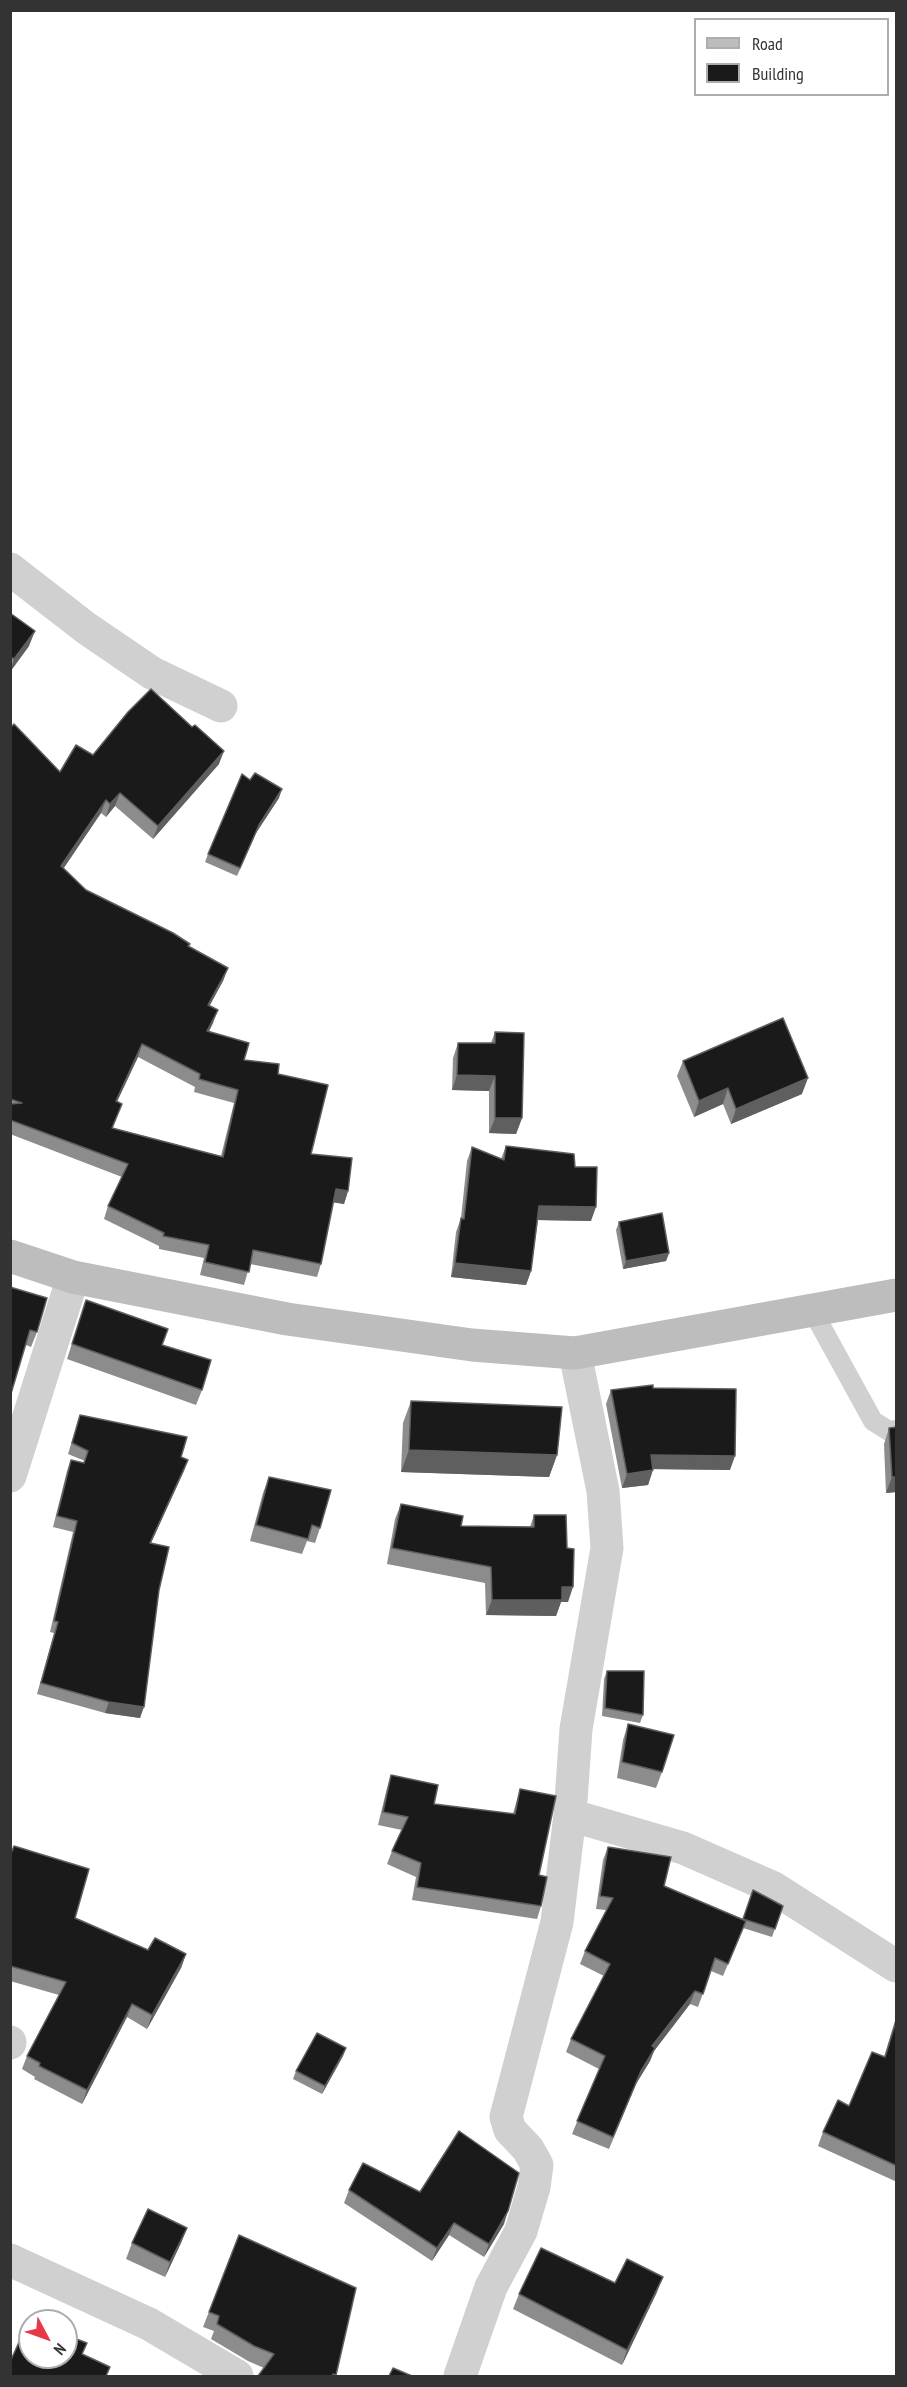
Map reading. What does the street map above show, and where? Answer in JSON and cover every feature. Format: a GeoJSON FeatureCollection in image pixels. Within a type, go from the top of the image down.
{"type":"FeatureCollection","features":[{"type":"Feature","properties":{"kind":"main road"},"geometry":{"type":"LineString","coordinates":[[10,1256],[73,1277],[287,1319],[472,1345],[575,1353],[897,1295]]}},
{"type":"Feature","properties":{"kind":"street"},"geometry":{"type":"LineString","coordinates":[[10,569],[86,628],[152,673],[221,706]]}},
{"type":"Feature","properties":{"kind":"street"},"geometry":{"type":"LineString","coordinates":[[10,1476],[73,1277]]}},
{"type":"Feature","properties":{"kind":"street"},"geometry":{"type":"LineString","coordinates":[[460,2376],[491,2287],[521,2231],[534,2187],[537,2165],[528,2149],[510,2130],[506,2117],[556,1922],[570,1815],[576,1729],[607,1548],[603,1491],[575,1353]]}},
{"type":"Feature","properties":{"kind":"street"},"geometry":{"type":"LineString","coordinates":[[570,1815],[683,1848],[772,1887],[897,1966]]}},
{"type":"Feature","properties":{"kind":"street"},"geometry":{"type":"LineString","coordinates":[[10,2260],[149,2324],[237,2376]]}},
{"type":"Feature","properties":{"kind":"lane"},"geometry":{"type":"LineString","coordinates":[[812,1310],[873,1421],[889,1431],[897,1430]]}},
{"type":"Feature","properties":{"kind":"building"},"geometry":{"type":"Polygon","coordinates":[[[10,613],[35,631],[14,659],[10,656],[10,613]]]}},
{"type":"Feature","properties":{"kind":"building"},"geometry":{"type":"Polygon","coordinates":[[[151,689],[192,727],[195,725],[224,751],[158,826],[120,793],[110,804],[106,800],[61,866],[86,890],[173,933],[190,944],[188,946],[228,968],[208,1005],[218,1010],[207,1031],[249,1043],[244,1060],[279,1064],[278,1074],[328,1085],[311,1154],[352,1158],[348,1191],[336,1189],[321,1264],[253,1250],[249,1272],[205,1262],[209,1245],[163,1236],[164,1233],[108,1206],[128,1164],[10,1120],[10,1104],[22,1103],[10,1099],[10,728],[14,724],[60,772],[76,745],[93,755],[128,712],[151,689]],[[142,1044],[116,1101],[122,1104],[112,1128],[223,1157],[238,1090],[199,1079],[200,1074],[142,1044]]]}},
{"type":"Feature","properties":{"kind":"building"},"geometry":{"type":"Polygon","coordinates":[[[255,773],[282,789],[259,825],[240,868],[208,854],[242,774],[250,780],[255,773]]]}},
{"type":"Feature","properties":{"kind":"building"},"geometry":{"type":"Polygon","coordinates":[[[783,1018],[808,1078],[736,1109],[728,1088],[699,1101],[683,1061],[783,1018]]]}},
{"type":"Feature","properties":{"kind":"building"},"geometry":{"type":"Polygon","coordinates":[[[495,1032],[524,1033],[522,1118],[495,1118],[495,1076],[457,1075],[458,1043],[495,1043],[495,1032]]]}},
{"type":"Feature","properties":{"kind":"building"},"geometry":{"type":"Polygon","coordinates":[[[506,1146],[574,1154],[575,1167],[597,1167],[596,1207],[539,1206],[531,1271],[455,1263],[461,1218],[464,1219],[472,1147],[504,1160],[506,1146]]]}},
{"type":"Feature","properties":{"kind":"building"},"geometry":{"type":"Polygon","coordinates":[[[662,1213],[669,1253],[626,1261],[619,1222],[662,1213]]]}},
{"type":"Feature","properties":{"kind":"building"},"geometry":{"type":"Polygon","coordinates":[[[10,1287],[47,1298],[37,1332],[30,1330],[10,1397],[10,1287]]]}},
{"type":"Feature","properties":{"kind":"building"},"geometry":{"type":"Polygon","coordinates":[[[86,1300],[168,1329],[162,1345],[211,1360],[202,1390],[72,1344],[86,1300]]]}},
{"type":"Feature","properties":{"kind":"building"},"geometry":{"type":"Polygon","coordinates":[[[653,1385],[653,1388],[736,1389],[735,1456],[651,1455],[653,1470],[627,1474],[611,1390],[653,1385]]]}},
{"type":"Feature","properties":{"kind":"building"},"geometry":{"type":"Polygon","coordinates":[[[411,1401],[562,1407],[557,1455],[409,1450],[411,1401]]]}},
{"type":"Feature","properties":{"kind":"building"},"geometry":{"type":"Polygon","coordinates":[[[80,1415],[187,1437],[181,1457],[188,1460],[150,1543],[169,1547],[159,1590],[144,1707],[109,1702],[41,1683],[58,1622],[54,1621],[77,1521],[57,1516],[71,1460],[84,1463],[88,1451],[72,1443],[80,1415]]]}},
{"type":"Feature","properties":{"kind":"building"},"geometry":{"type":"Polygon","coordinates":[[[897,1427],[897,1477],[892,1477],[889,1428],[897,1427]]]}},
{"type":"Feature","properties":{"kind":"building"},"geometry":{"type":"Polygon","coordinates":[[[269,1477],[331,1490],[320,1528],[312,1525],[308,1539],[256,1525],[269,1477]]]}},
{"type":"Feature","properties":{"kind":"building"},"geometry":{"type":"Polygon","coordinates":[[[401,1504],[463,1516],[461,1526],[534,1527],[534,1515],[566,1515],[567,1548],[574,1549],[573,1587],[562,1587],[562,1600],[492,1600],[491,1567],[392,1548],[401,1504]]]}},
{"type":"Feature","properties":{"kind":"building"},"geometry":{"type":"Polygon","coordinates":[[[607,1671],[644,1671],[643,1715],[605,1708],[607,1671]]]}},
{"type":"Feature","properties":{"kind":"building"},"geometry":{"type":"Polygon","coordinates":[[[628,1724],[674,1735],[662,1772],[622,1762],[628,1724]]]}},
{"type":"Feature","properties":{"kind":"building"},"geometry":{"type":"Polygon","coordinates":[[[391,1775],[438,1785],[434,1804],[515,1814],[520,1789],[556,1796],[539,1875],[547,1877],[541,1906],[417,1887],[421,1863],[392,1851],[408,1817],[383,1812],[391,1775]]]}},
{"type":"Feature","properties":{"kind":"building"},"geometry":{"type":"Polygon","coordinates":[[[14,1846],[89,1869],[75,1918],[148,1950],[155,1938],[186,1954],[152,2015],[132,2004],[87,2090],[39,2066],[40,2063],[27,2056],[66,1982],[10,1966],[10,1856],[14,1846]]]}},
{"type":"Feature","properties":{"kind":"building"},"geometry":{"type":"Polygon","coordinates":[[[608,1847],[671,1857],[664,1886],[746,1921],[728,1964],[715,1958],[703,1994],[695,1991],[652,2046],[655,2048],[641,2071],[613,2137],[577,2121],[605,2056],[571,2039],[610,1964],[585,1951],[613,1898],[600,1896],[608,1847]]]}},
{"type":"Feature","properties":{"kind":"building"},"geometry":{"type":"Polygon","coordinates":[[[753,1890],[783,1906],[775,1929],[743,1919],[753,1890]]]}},
{"type":"Feature","properties":{"kind":"building"},"geometry":{"type":"Polygon","coordinates":[[[897,2018],[897,2166],[823,2132],[838,2100],[849,2106],[872,2052],[885,2057],[897,2018]]]}},
{"type":"Feature","properties":{"kind":"building"},"geometry":{"type":"Polygon","coordinates":[[[317,2033],[346,2048],[325,2086],[296,2071],[317,2033]]]}},
{"type":"Feature","properties":{"kind":"building"},"geometry":{"type":"Polygon","coordinates":[[[459,2131],[519,2173],[508,2211],[489,2244],[454,2223],[437,2248],[349,2190],[363,2163],[420,2192],[459,2131]]]}},
{"type":"Feature","properties":{"kind":"building"},"geometry":{"type":"Polygon","coordinates":[[[148,2209],[187,2228],[170,2262],[132,2243],[148,2209]]]}},
{"type":"Feature","properties":{"kind":"building"},"geometry":{"type":"Polygon","coordinates":[[[239,2235],[356,2288],[336,2375],[258,2376],[274,2354],[254,2346],[217,2324],[219,2316],[209,2312],[239,2235]]]}},
{"type":"Feature","properties":{"kind":"building"},"geometry":{"type":"Polygon","coordinates":[[[541,2248],[615,2283],[627,2259],[663,2277],[627,2350],[519,2294],[541,2248]]]}},
{"type":"Feature","properties":{"kind":"building"},"geometry":{"type":"Polygon","coordinates":[[[78,2340],[87,2343],[82,2354],[110,2367],[106,2376],[10,2376],[10,2362],[18,2344],[18,2369],[78,2369],[78,2340]]]}},
{"type":"Feature","properties":{"kind":"building"},"geometry":{"type":"Polygon","coordinates":[[[393,2368],[412,2376],[389,2376],[393,2368]]]}}]}
